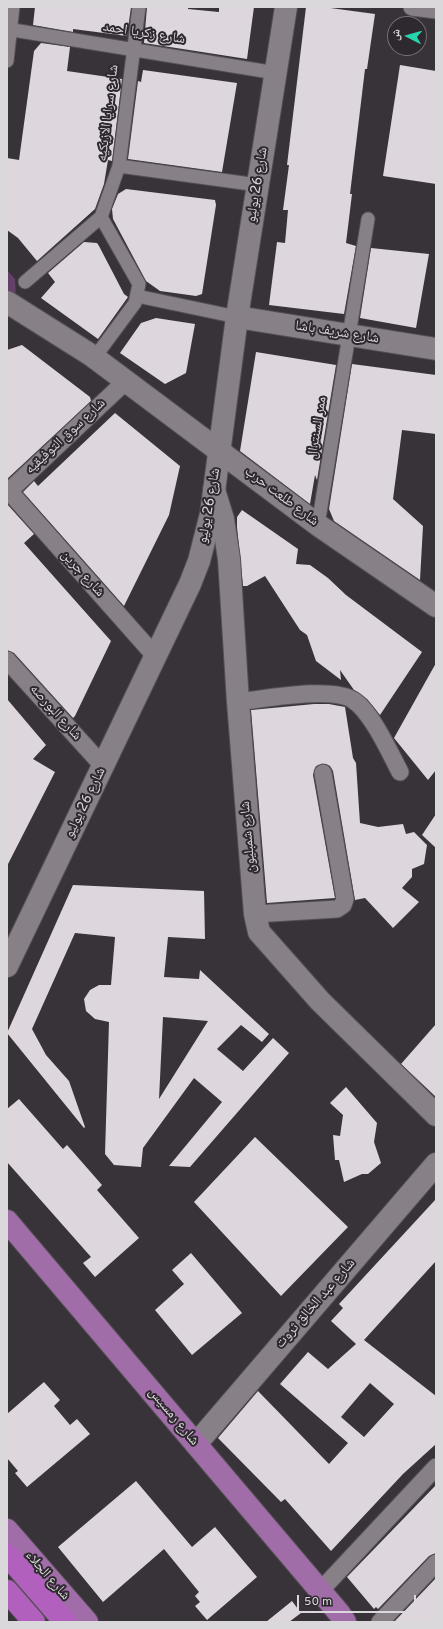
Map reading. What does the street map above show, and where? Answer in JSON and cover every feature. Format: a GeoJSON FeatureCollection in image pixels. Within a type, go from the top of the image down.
{"type":"FeatureCollection","features":[{"type":"Feature","properties":{"kind":"highway"},"geometry":{"type":"LineString","coordinates":[[7,1555],[66,1622]]}},
{"type":"Feature","properties":{"kind":"highway"},"geometry":{"type":"LineString","coordinates":[[7,1591],[34,1622]]}},
{"type":"Feature","properties":{"kind":"main road","name":"شارع رمسيس"},"geometry":{"type":"LineString","coordinates":[[7,1221],[345,1619]]}},
{"type":"Feature","properties":{"kind":"main road","name":"شارع الجلاء"},"geometry":{"type":"LineString","coordinates":[[7,1530],[87,1622]]}},
{"type":"Feature","properties":{"kind":"street"},"geometry":{"type":"LineString","coordinates":[[7,61],[9,29],[13,7]]}},
{"type":"Feature","properties":{"kind":"street","name":"شارع سرايا الازبكيه"},"geometry":{"type":"LineString","coordinates":[[25,282],[101,217],[120,166],[132,48],[139,7]]}},
{"type":"Feature","properties":{"kind":"street","name":"شارع 26 يوليو"},"geometry":{"type":"LineString","coordinates":[[9,957],[104,767],[190,584],[199,561],[208,526],[214,490],[237,317],[286,7]]}},
{"type":"Feature","properties":{"kind":"street"},"geometry":{"type":"LineString","coordinates":[[412,7],[436,10]]}},
{"type":"Feature","properties":{"kind":"street","name":"شارع زكريا احمد"},"geometry":{"type":"LineString","coordinates":[[9,29],[132,48],[276,73]]}},
{"type":"Feature","properties":{"kind":"street"},"geometry":{"type":"LineString","coordinates":[[120,166],[258,185]]}},
{"type":"Feature","properties":{"kind":"street"},"geometry":{"type":"LineString","coordinates":[[95,358],[135,303],[139,284],[101,217]]}},
{"type":"Feature","properties":{"kind":"street","name":"ممر السنترال"},"geometry":{"type":"LineString","coordinates":[[318,525],[368,219]]}},
{"type":"Feature","properties":{"kind":"street"},"geometry":{"type":"LineString","coordinates":[[137,296],[237,317]]}},
{"type":"Feature","properties":{"kind":"street","name":"شارع طلعت حرب"},"geometry":{"type":"LineString","coordinates":[[7,302],[95,358],[318,525],[436,606]]}},
{"type":"Feature","properties":{"kind":"street","name":"شارع شريف باشا"},"geometry":{"type":"LineString","coordinates":[[237,317],[436,349]]}},
{"type":"Feature","properties":{"kind":"street","name":"شارع سوق التوفيقيه"},"geometry":{"type":"LineString","coordinates":[[8,492],[126,381]]}},
{"type":"Feature","properties":{"kind":"street","name":"شارع شمبليون"},"geometry":{"type":"LineString","coordinates":[[214,490],[223,519],[228,547],[238,702],[255,914],[259,932],[320,1001],[436,1114]]}},
{"type":"Feature","properties":{"kind":"street","name":"شارع جرين"},"geometry":{"type":"LineString","coordinates":[[8,492],[156,657]]}},
{"type":"Feature","properties":{"kind":"street","name":"شارع البورصه"},"geometry":{"type":"LineString","coordinates":[[7,660],[104,767]]}},
{"type":"Feature","properties":{"kind":"street"},"geometry":{"type":"LineString","coordinates":[[238,702],[321,694],[337,694],[354,700],[373,722],[400,772]]}},
{"type":"Feature","properties":{"kind":"street"},"geometry":{"type":"LineString","coordinates":[[255,914],[337,909],[343,905],[344,899],[323,773]]}},
{"type":"Feature","properties":{"kind":"street","name":"شارع عبد الخالق ثروت"},"geometry":{"type":"LineString","coordinates":[[196,1444],[436,1164]]}},
{"type":"Feature","properties":{"kind":"street"},"geometry":{"type":"LineString","coordinates":[[320,1591],[434,1474]]}},
{"type":"Feature","properties":{"kind":"street"},"geometry":{"type":"LineString","coordinates":[[380,1622],[436,1563]]}},
{"type":"Feature","properties":{"kind":"shaded area"},"geometry":{"type":"Polygon","coordinates":[[[7,270],[15,279],[16,296],[7,292],[7,270]]]}},
{"type":"Feature","properties":{"kind":"building"},"geometry":{"type":"Polygon","coordinates":[[[35,7],[131,7],[127,36],[73,29],[73,32],[33,25],[35,7]]]}},
{"type":"Feature","properties":{"kind":"building"},"geometry":{"type":"Polygon","coordinates":[[[147,7],[188,7],[188,9],[219,12],[219,7],[254,7],[247,59],[144,43],[147,7]]]}},
{"type":"Feature","properties":{"kind":"building"},"geometry":{"type":"Polygon","coordinates":[[[306,7],[323,7],[375,14],[367,69],[365,69],[350,194],[352,194],[346,243],[356,246],[344,314],[269,305],[277,242],[285,243],[288,210],[283,210],[289,165],[287,165],[306,7]]]}},
{"type":"Feature","properties":{"kind":"building"},"geometry":{"type":"Polygon","coordinates":[[[41,43],[70,47],[67,71],[122,79],[112,161],[108,160],[104,184],[95,209],[37,261],[18,238],[7,230],[7,158],[19,160],[34,51],[41,43]]]}},
{"type":"Feature","properties":{"kind":"building"},"geometry":{"type":"Polygon","coordinates":[[[400,65],[436,71],[436,184],[383,176],[400,65]]]}},
{"type":"Feature","properties":{"kind":"building"},"geometry":{"type":"Polygon","coordinates":[[[143,70],[237,83],[222,172],[128,159],[138,81],[141,82],[143,70]]]}},
{"type":"Feature","properties":{"kind":"building"},"geometry":{"type":"Polygon","coordinates":[[[126,189],[215,200],[216,205],[202,294],[196,296],[160,291],[146,281],[113,219],[112,209],[118,194],[126,189]]]}},
{"type":"Feature","properties":{"kind":"building"},"geometry":{"type":"Polygon","coordinates":[[[84,242],[97,243],[124,294],[128,297],[98,339],[41,298],[55,282],[48,273],[84,242]]]}},
{"type":"Feature","properties":{"kind":"building"},"geometry":{"type":"Polygon","coordinates":[[[371,248],[429,254],[416,328],[360,318],[371,248]]]}},
{"type":"Feature","properties":{"kind":"building"},"geometry":{"type":"Polygon","coordinates":[[[156,318],[195,324],[186,373],[165,384],[120,353],[141,323],[156,318]]]}},
{"type":"Feature","properties":{"kind":"building"},"geometry":{"type":"Polygon","coordinates":[[[22,345],[90,397],[91,401],[7,479],[7,350],[22,345]]]}},
{"type":"Feature","properties":{"kind":"building"},"geometry":{"type":"Polygon","coordinates":[[[256,352],[336,365],[317,480],[315,475],[310,504],[240,451],[256,352]]]}},
{"type":"Feature","properties":{"kind":"building"},"geometry":{"type":"Polygon","coordinates":[[[352,364],[436,375],[436,434],[402,430],[393,499],[423,526],[420,580],[334,521],[329,509],[352,364]]]}},
{"type":"Feature","properties":{"kind":"building"},"geometry":{"type":"Polygon","coordinates":[[[115,413],[180,466],[169,515],[124,606],[23,492],[34,481],[38,486],[115,413]]]}},
{"type":"Feature","properties":{"kind":"building"},"geometry":{"type":"Polygon","coordinates":[[[7,504],[34,534],[24,543],[111,641],[73,718],[14,653],[7,650],[7,504]]]}},
{"type":"Feature","properties":{"kind":"building"},"geometry":{"type":"Polygon","coordinates":[[[242,510],[298,549],[296,564],[310,565],[328,578],[346,595],[422,652],[380,715],[367,699],[354,690],[340,670],[341,680],[316,661],[307,635],[300,630],[265,576],[247,586],[243,586],[237,527],[237,517],[242,510]]]}},
{"type":"Feature","properties":{"kind":"building"},"geometry":{"type":"Polygon","coordinates":[[[436,663],[436,770],[428,780],[394,738],[436,663]]]}},
{"type":"Feature","properties":{"kind":"building"},"geometry":{"type":"Polygon","coordinates":[[[7,699],[46,745],[33,759],[55,772],[7,866],[7,699]]]}},
{"type":"Feature","properties":{"kind":"building"},"geometry":{"type":"Polygon","coordinates":[[[329,704],[345,707],[353,758],[356,763],[360,823],[378,827],[403,824],[406,834],[414,832],[427,845],[424,864],[412,869],[412,877],[402,888],[419,902],[393,928],[365,898],[355,900],[333,771],[330,766],[326,764],[316,766],[313,775],[335,898],[267,903],[251,710],[329,704]]]}},
{"type":"Feature","properties":{"kind":"building"},"geometry":{"type":"Polygon","coordinates":[[[436,814],[436,848],[422,835],[436,814]]]}},
{"type":"Feature","properties":{"kind":"building"},"geometry":{"type":"Polygon","coordinates":[[[73,885],[204,891],[205,939],[168,937],[164,977],[199,979],[200,970],[269,1034],[262,1042],[241,1025],[217,1049],[243,1071],[273,1038],[289,1053],[190,1167],[169,1166],[222,1102],[194,1078],[143,1148],[141,1167],[114,1165],[105,1154],[109,1022],[95,1019],[86,1011],[84,999],[90,990],[99,985],[111,985],[115,937],[75,933],[32,1029],[46,1055],[69,1081],[85,1127],[84,1128],[7,1033],[73,885]],[[163,1017],[159,1099],[208,1021],[163,1017]]]}},
{"type":"Feature","properties":{"kind":"building"},"geometry":{"type":"Polygon","coordinates":[[[436,1024],[436,1097],[401,1064],[436,1024]]]}},
{"type":"Feature","properties":{"kind":"building"},"geometry":{"type":"Polygon","coordinates":[[[346,1087],[377,1123],[374,1142],[381,1163],[368,1174],[362,1174],[344,1182],[339,1160],[335,1160],[333,1135],[340,1136],[343,1115],[330,1103],[346,1087]]]}},
{"type":"Feature","properties":{"kind":"building"},"geometry":{"type":"Polygon","coordinates":[[[19,1099],[63,1149],[67,1145],[102,1185],[97,1190],[139,1238],[95,1277],[83,1263],[91,1257],[7,1162],[7,1109],[19,1099]]]}},
{"type":"Feature","properties":{"kind":"building"},"geometry":{"type":"Polygon","coordinates":[[[255,1137],[348,1227],[281,1296],[194,1202],[255,1137]]]}},
{"type":"Feature","properties":{"kind":"building"},"geometry":{"type":"Polygon","coordinates":[[[436,1199],[436,1261],[364,1340],[436,1396],[436,1444],[403,1474],[331,1551],[285,1499],[281,1502],[218,1438],[258,1391],[329,1464],[348,1443],[280,1384],[308,1352],[328,1369],[356,1344],[331,1321],[343,1308],[339,1304],[436,1199]],[[370,1383],[341,1417],[364,1437],[394,1404],[370,1383]]]}},
{"type":"Feature","properties":{"kind":"building"},"geometry":{"type":"Polygon","coordinates":[[[191,1253],[242,1313],[192,1355],[155,1310],[184,1284],[172,1270],[191,1253]]]}},
{"type":"Feature","properties":{"kind":"building"},"geometry":{"type":"Polygon","coordinates":[[[44,1382],[60,1400],[54,1406],[70,1425],[77,1419],[90,1434],[27,1487],[15,1473],[18,1471],[7,1458],[7,1414],[44,1382]]]}},
{"type":"Feature","properties":{"kind":"building"},"geometry":{"type":"Polygon","coordinates":[[[136,1481],[192,1547],[215,1527],[257,1577],[207,1620],[195,1606],[200,1602],[195,1596],[199,1592],[164,1549],[103,1602],[58,1547],[136,1481]]]}},
{"type":"Feature","properties":{"kind":"building"},"geometry":{"type":"Polygon","coordinates":[[[436,1485],[436,1553],[429,1556],[378,1609],[376,1607],[374,1609],[347,1577],[436,1485]]]}},
{"type":"Feature","properties":{"kind":"building"},"geometry":{"type":"Polygon","coordinates":[[[436,1578],[436,1622],[394,1622],[436,1578]]]}},
{"type":"Feature","properties":{"kind":"building"},"geometry":{"type":"Polygon","coordinates":[[[292,1601],[301,1613],[289,1622],[266,1622],[292,1601]]]}}]}
